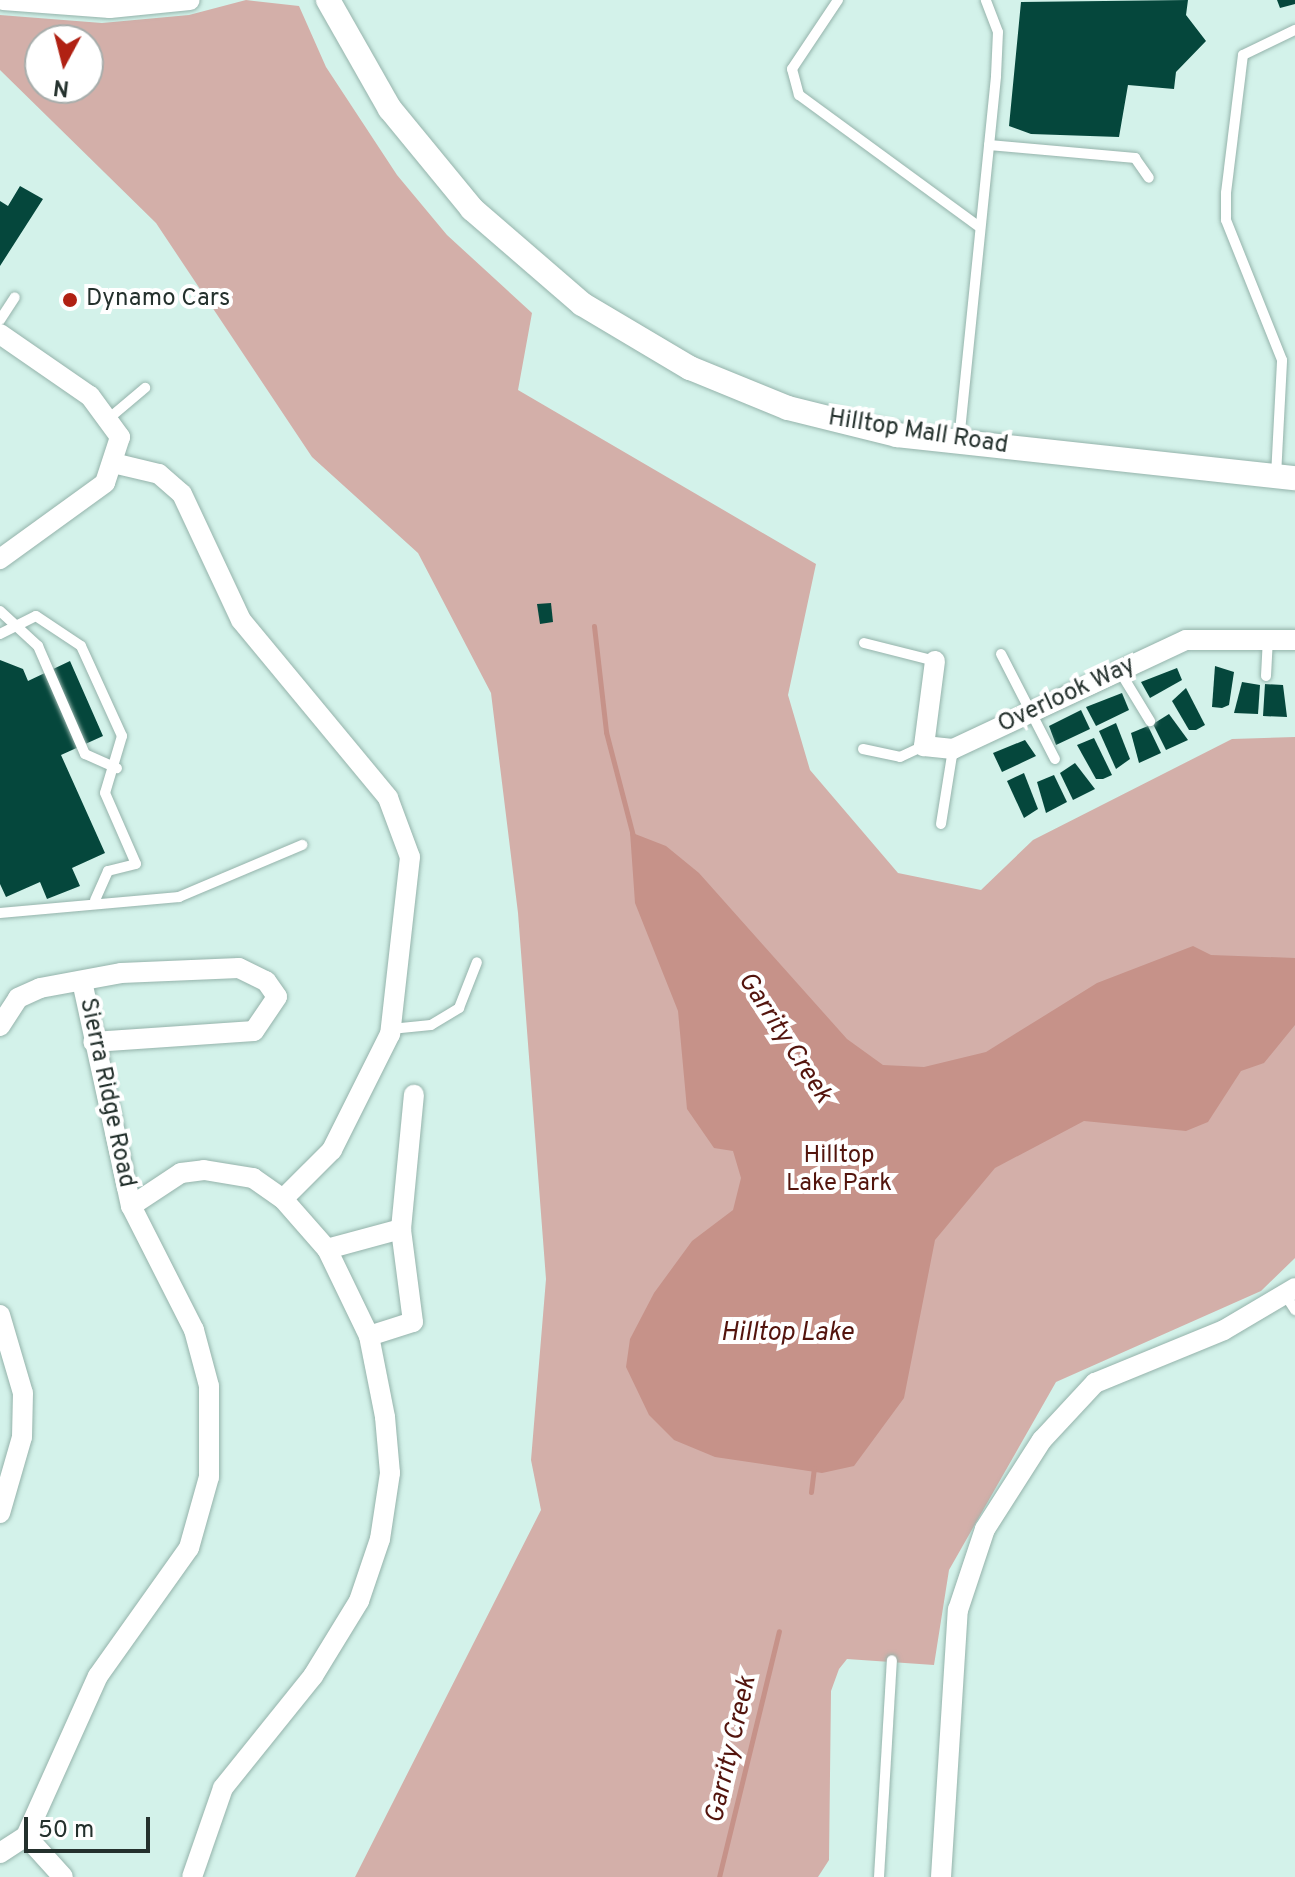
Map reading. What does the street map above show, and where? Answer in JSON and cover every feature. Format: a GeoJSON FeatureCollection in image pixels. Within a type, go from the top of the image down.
{"type":"FeatureCollection","features":[{"type":"Feature","properties":{"kind":"street"},"geometry":{"type":"LineString","coordinates":[[3,0],[91,8],[190,0]]}},
{"type":"Feature","properties":{"kind":"street","name":"Hilltop Mall Road"},"geometry":{"type":"LineString","coordinates":[[328,0],[371,79],[430,162],[501,238],[582,304],[690,368],[767,401],[850,425],[958,443],[1286,477]]}},
{"type":"Feature","properties":{"kind":"street"},"geometry":{"type":"LineString","coordinates":[[0,334],[90,396],[120,437],[105,483],[0,559]]}},
{"type":"Feature","properties":{"kind":"street"},"geometry":{"type":"LineString","coordinates":[[113,463],[159,474],[182,494],[241,620],[388,798],[410,857],[411,884],[391,1029],[363,1100],[332,1150],[283,1199]]}},
{"type":"Feature","properties":{"kind":"street","name":"Overlook Way"},"geometry":{"type":"LineString","coordinates":[[953,749],[1186,640],[1295,640]]}},
{"type":"Feature","properties":{"kind":"street"},"geometry":{"type":"LineString","coordinates":[[935,661],[924,746],[953,749]]}},
{"type":"Feature","properties":{"kind":"street"},"geometry":{"type":"LineString","coordinates":[[83,985],[121,973],[239,968],[266,981],[277,997],[271,1016],[254,1031],[93,1042]]}},
{"type":"Feature","properties":{"kind":"street","name":"Sierra Ridge Road"},"geometry":{"type":"LineString","coordinates":[[0,1026],[18,998],[40,988],[83,985],[131,1206],[194,1330],[209,1386],[209,1477],[189,1548],[98,1676],[26,1836]]}},
{"type":"Feature","properties":{"kind":"street"},"geometry":{"type":"LineString","coordinates":[[369,1336],[413,1322],[401,1229],[414,1095]]}},
{"type":"Feature","properties":{"kind":"street","name":"Sierra Ridge Road"},"geometry":{"type":"LineString","coordinates":[[131,1206],[181,1173],[204,1170],[253,1178],[283,1199],[327,1249],[369,1336],[390,1473],[380,1539],[359,1601],[313,1676],[223,1788],[192,1877]]}},
{"type":"Feature","properties":{"kind":"street"},"geometry":{"type":"LineString","coordinates":[[327,1249],[401,1229]]}},
{"type":"Feature","properties":{"kind":"street"},"geometry":{"type":"LineString","coordinates":[[941,1877],[958,1610],[985,1529],[1042,1440],[1095,1383],[1292,1298]]}},
{"type":"Feature","properties":{"kind":"street"},"geometry":{"type":"LineString","coordinates":[[0,1315],[23,1393],[22,1437],[0,1513]]}},
{"type":"Feature","properties":{"kind":"street"},"geometry":{"type":"LineString","coordinates":[[0,1853],[26,1836],[63,1877]]}},
{"type":"Feature","properties":{"kind":"lane"},"geometry":{"type":"LineString","coordinates":[[838,0],[792,69],[799,95],[978,226]]}},
{"type":"Feature","properties":{"kind":"lane"},"geometry":{"type":"LineString","coordinates":[[958,443],[998,32],[986,0]]}},
{"type":"Feature","properties":{"kind":"lane"},"geometry":{"type":"LineString","coordinates":[[1286,477],[1282,360],[1226,220],[1226,193],[1243,55],[1295,30]]}},
{"type":"Feature","properties":{"kind":"lane"},"geometry":{"type":"LineString","coordinates":[[989,145],[1135,158],[1149,178]]}},
{"type":"Feature","properties":{"kind":"lane"},"geometry":{"type":"LineString","coordinates":[[0,320],[15,297]]}},
{"type":"Feature","properties":{"kind":"lane"},"geometry":{"type":"LineString","coordinates":[[107,420],[145,388]]}},
{"type":"Feature","properties":{"kind":"lane"},"geometry":{"type":"LineString","coordinates":[[0,611],[38,646],[85,754],[117,768]]}},
{"type":"Feature","properties":{"kind":"lane"},"geometry":{"type":"LineString","coordinates":[[0,634],[36,616],[81,646],[122,736],[117,768],[105,793],[136,864],[108,871],[95,900]]}},
{"type":"Feature","properties":{"kind":"lane"},"geometry":{"type":"LineString","coordinates":[[1266,676],[1268,641]]}},
{"type":"Feature","properties":{"kind":"lane"},"geometry":{"type":"LineString","coordinates":[[864,643],[935,661]]}},
{"type":"Feature","properties":{"kind":"lane"},"geometry":{"type":"LineString","coordinates":[[1001,654],[1055,759]]}},
{"type":"Feature","properties":{"kind":"lane"},"geometry":{"type":"LineString","coordinates":[[1119,670],[1150,721]]}},
{"type":"Feature","properties":{"kind":"lane"},"geometry":{"type":"LineString","coordinates":[[863,749],[900,757],[924,746]]}},
{"type":"Feature","properties":{"kind":"lane"},"geometry":{"type":"LineString","coordinates":[[941,824],[953,749]]}},
{"type":"Feature","properties":{"kind":"lane"},"geometry":{"type":"LineString","coordinates":[[0,913],[95,900],[179,897],[302,845]]}},
{"type":"Feature","properties":{"kind":"lane"},"geometry":{"type":"LineString","coordinates":[[391,1029],[431,1025],[452,1013],[477,962]]}},
{"type":"Feature","properties":{"kind":"lane"},"geometry":{"type":"LineString","coordinates":[[879,1877],[892,1660]]}},
{"type":"Feature","properties":{"kind":"green space","name":"Hilltop Lake Park"},"geometry":{"type":"Polygon","coordinates":[[[246,0],[299,6],[326,67],[397,175],[447,235],[532,313],[518,390],[816,564],[788,695],[810,770],[898,873],[981,890],[1033,840],[1232,739],[1295,737],[1295,1258],[1261,1291],[1056,1382],[949,1570],[934,1665],[847,1659],[839,1669],[831,1691],[829,1860],[818,1877],[355,1877],[541,1510],[531,1460],[546,1279],[518,913],[491,693],[418,553],[312,457],[156,223],[35,104],[104,104],[104,24],[24,24],[24,94],[0,70],[0,15],[102,23],[189,15],[246,0]]]}},
{"type":"Feature","properties":{"kind":"water","name":"Hilltop Lake"},"geometry":{"type":"Polygon","coordinates":[[[630,832],[666,846],[699,873],[847,1039],[883,1065],[924,1067],[986,1052],[1097,983],[1193,946],[1211,955],[1295,958],[1295,1025],[1264,1063],[1241,1071],[1208,1122],[1186,1131],[1084,1121],[995,1168],[935,1240],[904,1398],[854,1466],[822,1473],[715,1457],[674,1440],[649,1415],[626,1367],[630,1339],[654,1293],[692,1241],[733,1210],[741,1178],[733,1151],[714,1148],[687,1109],[678,1011],[635,903],[630,832]]]}},
{"type":"Feature","properties":{"kind":"building"},"geometry":{"type":"Polygon","coordinates":[[[1188,0],[1186,15],[1206,41],[1176,72],[1174,89],[1128,85],[1119,137],[1031,134],[1009,126],[1021,2],[1188,0]]]}},
{"type":"Feature","properties":{"kind":"building"},"geometry":{"type":"Polygon","coordinates":[[[1277,0],[1295,0],[1295,4],[1280,8],[1277,0]]]}},
{"type":"Feature","properties":{"kind":"building"},"geometry":{"type":"Polygon","coordinates":[[[20,186],[43,199],[0,266],[0,201],[8,206],[20,186]]]}},
{"type":"Feature","properties":{"kind":"building"},"geometry":{"type":"Polygon","coordinates":[[[551,603],[553,622],[540,624],[537,604],[551,603]]]}},
{"type":"Feature","properties":{"kind":"building"},"geometry":{"type":"Polygon","coordinates":[[[0,660],[23,669],[28,681],[70,661],[103,736],[61,755],[105,853],[72,868],[80,886],[47,899],[40,882],[6,897],[0,884],[0,660]]]}},
{"type":"Feature","properties":{"kind":"building"},"geometry":{"type":"Polygon","coordinates":[[[1215,666],[1234,672],[1229,705],[1222,708],[1212,707],[1215,666]]]}},
{"type":"Feature","properties":{"kind":"building"},"geometry":{"type":"Polygon","coordinates":[[[1177,668],[1182,680],[1150,698],[1141,682],[1177,668]]]}},
{"type":"Feature","properties":{"kind":"building"},"geometry":{"type":"Polygon","coordinates":[[[1242,682],[1260,685],[1258,714],[1234,713],[1242,682]]]}},
{"type":"Feature","properties":{"kind":"building"},"geometry":{"type":"Polygon","coordinates":[[[1265,684],[1283,685],[1287,717],[1263,716],[1265,684]]]}},
{"type":"Feature","properties":{"kind":"building"},"geometry":{"type":"Polygon","coordinates":[[[1186,688],[1205,725],[1196,730],[1189,730],[1172,701],[1186,688]]]}},
{"type":"Feature","properties":{"kind":"building"},"geometry":{"type":"Polygon","coordinates":[[[1122,693],[1129,710],[1096,726],[1086,707],[1122,693]]]}},
{"type":"Feature","properties":{"kind":"building"},"geometry":{"type":"Polygon","coordinates":[[[1081,710],[1090,729],[1056,745],[1049,726],[1081,710]]]}},
{"type":"Feature","properties":{"kind":"building"},"geometry":{"type":"Polygon","coordinates":[[[1169,714],[1188,740],[1166,750],[1153,724],[1169,714]]]}},
{"type":"Feature","properties":{"kind":"building"},"geometry":{"type":"Polygon","coordinates":[[[1116,723],[1130,759],[1116,769],[1099,731],[1116,723]]]}},
{"type":"Feature","properties":{"kind":"building"},"geometry":{"type":"Polygon","coordinates":[[[1148,726],[1161,753],[1139,763],[1131,733],[1148,726]]]}},
{"type":"Feature","properties":{"kind":"building"},"geometry":{"type":"Polygon","coordinates":[[[1094,738],[1112,775],[1103,779],[1096,779],[1077,745],[1094,738]]]}},
{"type":"Feature","properties":{"kind":"building"},"geometry":{"type":"Polygon","coordinates":[[[1025,740],[1036,756],[1002,772],[993,753],[1025,740]]]}},
{"type":"Feature","properties":{"kind":"building"},"geometry":{"type":"Polygon","coordinates":[[[1075,763],[1095,789],[1073,800],[1060,773],[1075,763]]]}},
{"type":"Feature","properties":{"kind":"building"},"geometry":{"type":"Polygon","coordinates":[[[1024,773],[1038,809],[1024,818],[1007,781],[1024,773]]]}},
{"type":"Feature","properties":{"kind":"building"},"geometry":{"type":"Polygon","coordinates":[[[1054,775],[1067,802],[1046,813],[1037,782],[1054,775]]]}},
{"type":"Feature","properties":{"kind":"waterway","name":"Garrity Creek"},"geometry":{"type":"LineString","coordinates":[[594,626],[606,732],[633,836]]}},
{"type":"Feature","properties":{"kind":"waterway","name":"Garrity Creek"},"geometry":{"type":"LineString","coordinates":[[811,1492],[814,1468]]}},
{"type":"Feature","properties":{"kind":"waterway","name":"Garrity Creek"},"geometry":{"type":"LineString","coordinates":[[719,1877],[779,1631]]}},
{"type":"Feature","properties":{"kind":"place","name":"Dynamo Cars"},"geometry":{"type":"Point","coordinates":[70,300]}}]}
